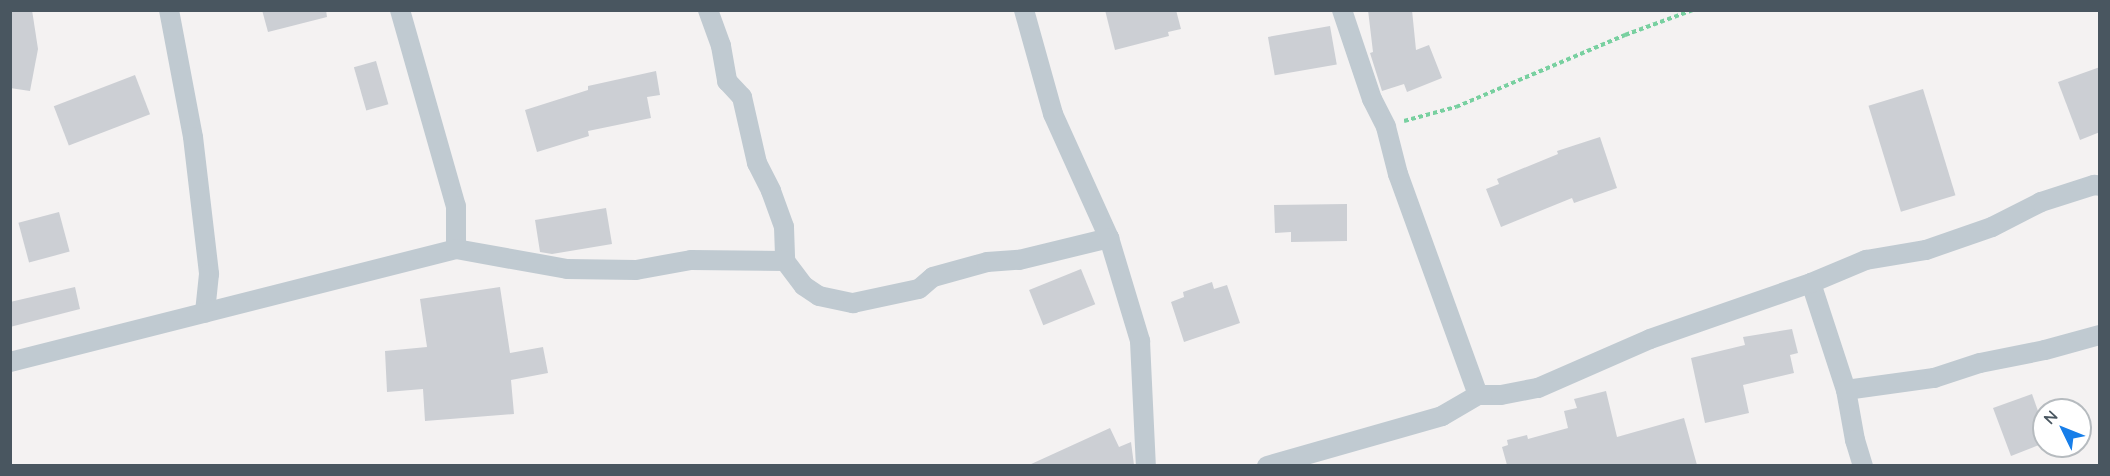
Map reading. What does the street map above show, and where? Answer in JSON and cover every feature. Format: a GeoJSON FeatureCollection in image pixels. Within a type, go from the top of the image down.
{"type":"FeatureCollection","features":[{"type":"Feature","properties":{"kind":"street"},"geometry":{"type":"LineString","coordinates":[[169,10],[193,137],[209,274],[205,313]]}},
{"type":"Feature","properties":{"kind":"street"},"geometry":{"type":"LineString","coordinates":[[400,10],[456,206],[456,249]]}},
{"type":"Feature","properties":{"kind":"street"},"geometry":{"type":"LineString","coordinates":[[708,10],[721,46],[727,81],[742,97],[757,163],[771,191],[784,227],[785,261],[804,286],[819,296],[853,303],[919,289],[933,277],[987,262],[1019,260],[1109,238]]}},
{"type":"Feature","properties":{"kind":"street"},"geometry":{"type":"LineString","coordinates":[[1024,10],[1053,114],[1109,238],[1140,341],[1146,465]]}},
{"type":"Feature","properties":{"kind":"street"},"geometry":{"type":"LineString","coordinates":[[1342,10],[1372,99],[1386,127],[1398,174],[1478,395]]}},
{"type":"Feature","properties":{"kind":"street"},"geometry":{"type":"LineString","coordinates":[[1267,465],[1442,417],[1478,395],[1501,395],[1538,388],[1650,339],[1811,283],[1866,260],[1926,250],[1992,227],[2042,202],[2094,185],[2100,186]]}},
{"type":"Feature","properties":{"kind":"street"},"geometry":{"type":"LineString","coordinates":[[10,362],[456,249],[567,269],[636,270],[691,260],[785,261]]}},
{"type":"Feature","properties":{"kind":"street"},"geometry":{"type":"LineString","coordinates":[[1811,283],[1846,390],[1855,440],[1863,465]]}},
{"type":"Feature","properties":{"kind":"street"},"geometry":{"type":"LineString","coordinates":[[1846,390],[1934,378],[1980,363],[2045,350],[2100,335]]}},
{"type":"Feature","properties":{"kind":"path"},"geometry":{"type":"LineString","coordinates":[[1386,127],[1456,106],[1624,35],[1693,10]]}},
{"type":"Feature","properties":{"kind":"building"},"geometry":{"type":"Polygon","coordinates":[[[10,10],[32,10],[38,49],[30,91],[10,88],[10,10]]]}},
{"type":"Feature","properties":{"kind":"building"},"geometry":{"type":"Polygon","coordinates":[[[262,10],[326,10],[327,17],[268,32],[262,10]]]}},
{"type":"Feature","properties":{"kind":"building"},"geometry":{"type":"Polygon","coordinates":[[[1105,10],[1176,10],[1181,29],[1168,32],[1169,36],[1115,50],[1105,10]]]}},
{"type":"Feature","properties":{"kind":"building"},"geometry":{"type":"Polygon","coordinates":[[[1368,10],[1412,10],[1416,50],[1429,45],[1442,78],[1407,92],[1404,84],[1382,91],[1370,53],[1373,52],[1368,10]]]}},
{"type":"Feature","properties":{"kind":"building"},"geometry":{"type":"Polygon","coordinates":[[[1330,26],[1337,64],[1275,75],[1268,37],[1330,26]]]}},
{"type":"Feature","properties":{"kind":"building"},"geometry":{"type":"Polygon","coordinates":[[[376,61],[388,104],[366,111],[354,67],[376,61]]]}},
{"type":"Feature","properties":{"kind":"building"},"geometry":{"type":"Polygon","coordinates":[[[2100,67],[2100,132],[2080,140],[2058,82],[2100,67]]]}},
{"type":"Feature","properties":{"kind":"building"},"geometry":{"type":"Polygon","coordinates":[[[656,71],[660,95],[647,97],[651,118],[588,131],[589,136],[537,152],[525,110],[588,90],[588,86],[656,71]]]}},
{"type":"Feature","properties":{"kind":"building"},"geometry":{"type":"Polygon","coordinates":[[[135,75],[150,114],[69,145],[54,106],[135,75]]]}},
{"type":"Feature","properties":{"kind":"building"},"geometry":{"type":"Polygon","coordinates":[[[1923,89],[1955,195],[1901,212],[1868,106],[1923,89]]]}},
{"type":"Feature","properties":{"kind":"building"},"geometry":{"type":"Polygon","coordinates":[[[1600,137],[1617,188],[1574,203],[1572,198],[1501,227],[1486,189],[1499,184],[1497,179],[1558,154],[1557,151],[1600,137]]]}},
{"type":"Feature","properties":{"kind":"building"},"geometry":{"type":"Polygon","coordinates":[[[1347,204],[1347,241],[1291,242],[1291,232],[1275,233],[1274,205],[1347,204]]]}},
{"type":"Feature","properties":{"kind":"building"},"geometry":{"type":"Polygon","coordinates":[[[606,208],[612,244],[552,254],[540,252],[535,220],[606,208]]]}},
{"type":"Feature","properties":{"kind":"building"},"geometry":{"type":"Polygon","coordinates":[[[59,212],[70,252],[29,262],[18,223],[59,212]]]}},
{"type":"Feature","properties":{"kind":"building"},"geometry":{"type":"Polygon","coordinates":[[[1081,269],[1095,304],[1043,325],[1029,290],[1081,269]]]}},
{"type":"Feature","properties":{"kind":"building"},"geometry":{"type":"Polygon","coordinates":[[[1212,282],[1214,289],[1227,285],[1240,323],[1184,342],[1171,302],[1184,297],[1183,292],[1212,282]]]}},
{"type":"Feature","properties":{"kind":"building"},"geometry":{"type":"Polygon","coordinates":[[[75,287],[80,309],[10,327],[10,302],[75,287]]]}},
{"type":"Feature","properties":{"kind":"building"},"geometry":{"type":"Polygon","coordinates":[[[500,287],[510,353],[543,347],[548,373],[511,380],[514,414],[425,421],[423,389],[387,392],[385,351],[427,347],[420,299],[500,287]]]}},
{"type":"Feature","properties":{"kind":"building"},"geometry":{"type":"Polygon","coordinates":[[[1792,329],[1798,353],[1790,355],[1794,373],[1743,385],[1749,413],[1705,423],[1691,358],[1745,345],[1743,337],[1792,329]]]}},
{"type":"Feature","properties":{"kind":"building"},"geometry":{"type":"Polygon","coordinates":[[[1606,391],[1617,437],[1684,418],[1697,465],[1507,465],[1502,447],[1508,445],[1507,440],[1527,435],[1528,439],[1568,428],[1564,411],[1577,408],[1574,399],[1606,391]]]}},
{"type":"Feature","properties":{"kind":"building"},"geometry":{"type":"Polygon","coordinates":[[[2032,394],[2032,448],[2011,456],[1993,408],[2032,394]]]}},
{"type":"Feature","properties":{"kind":"building"},"geometry":{"type":"Polygon","coordinates":[[[1110,428],[1119,447],[1131,442],[1134,465],[1029,465],[1110,428]]]}}]}
